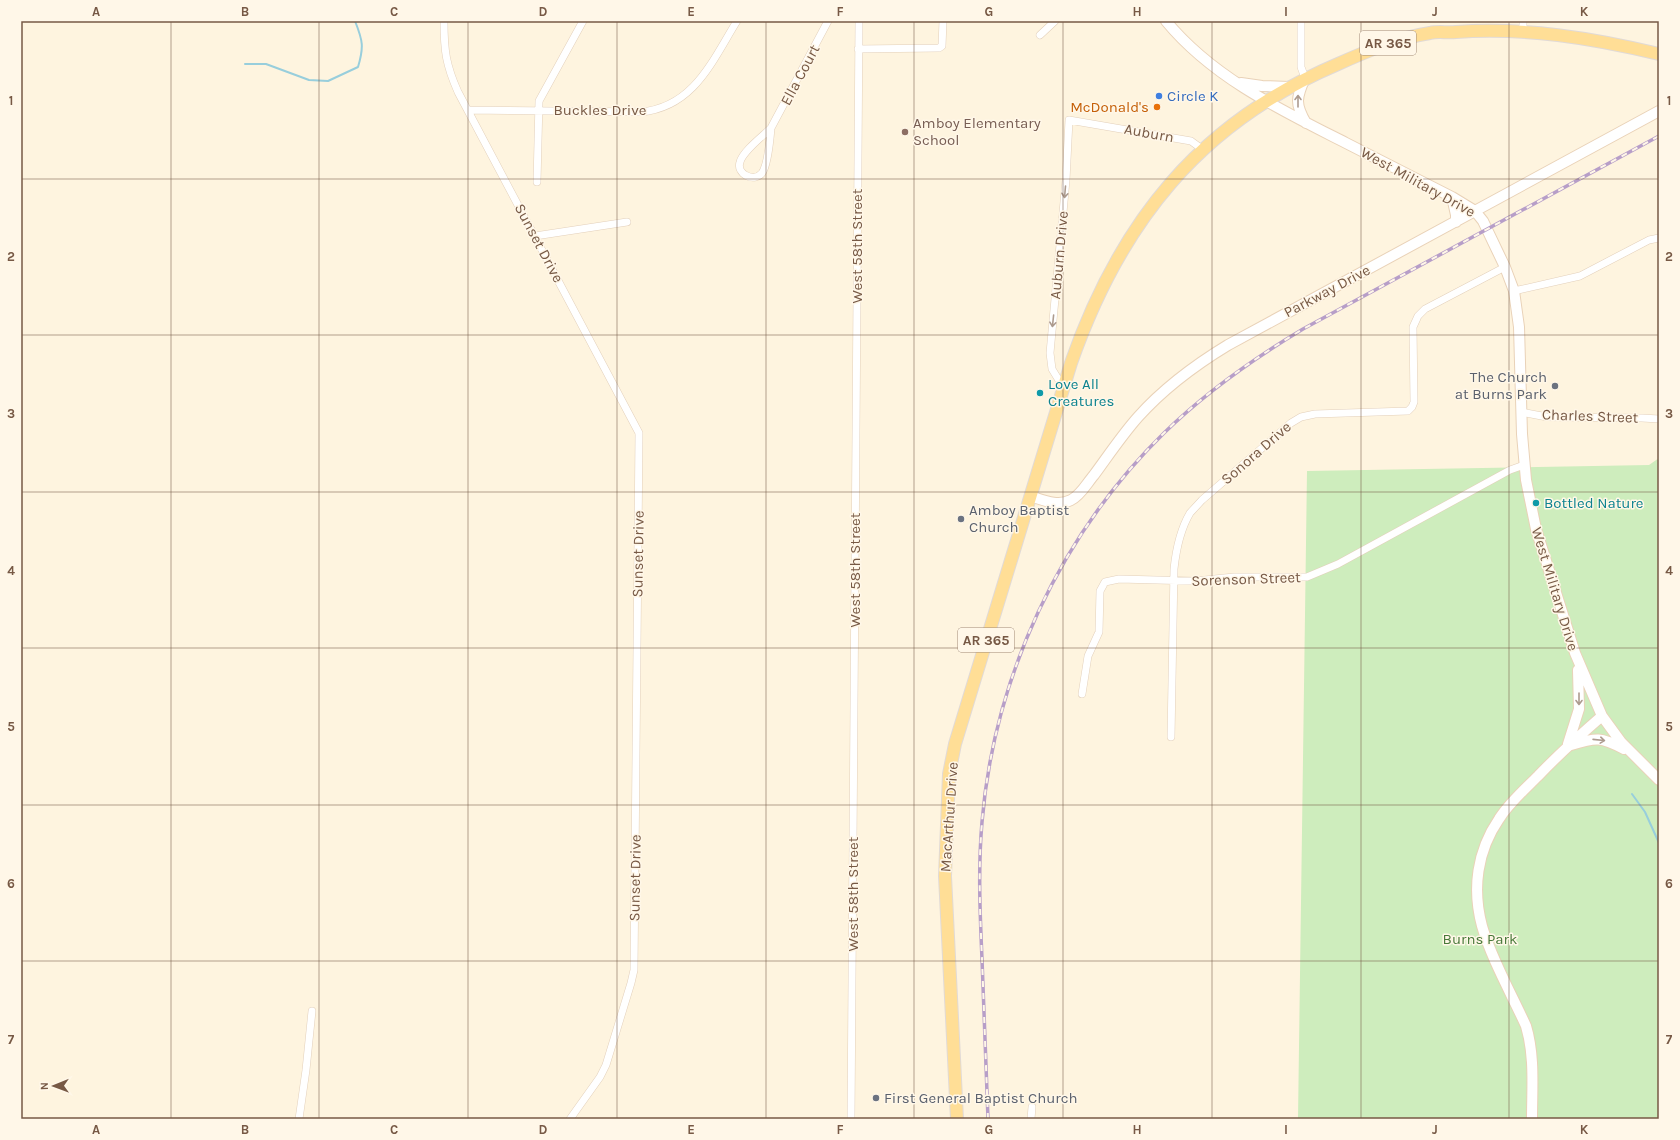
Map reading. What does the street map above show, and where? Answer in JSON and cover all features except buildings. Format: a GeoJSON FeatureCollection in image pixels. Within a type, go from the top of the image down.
{"type":"FeatureCollection","features":[{"type":"Feature","properties":{"kind":"main road","name":"MacArthur Drive"},"geometry":{"type":"LineString","coordinates":[[957,1119],[944,876],[949,774],[955,744],[1063,387],[1090,312],[1114,263],[1135,230],[1158,197],[1202,149],[1230,126],[1265,100],[1305,78],[1372,49],[1432,32],[1449,33],[1523,26],[1659,54]]}},
{"type":"Feature","properties":{"kind":"street","name":"Sunset Drive"},"geometry":{"type":"LineString","coordinates":[[444,21],[444,45],[447,67],[458,92],[639,433],[634,970],[606,1065],[600,1077],[570,1119]]}},
{"type":"Feature","properties":{"kind":"street"},"geometry":{"type":"LineString","coordinates":[[537,182],[539,101],[583,21]]}},
{"type":"Feature","properties":{"kind":"street","name":"Buckles Drive"},"geometry":{"type":"LineString","coordinates":[[468,110],[641,112],[656,109],[673,103],[686,95],[698,84],[737,21]]}},
{"type":"Feature","properties":{"kind":"street","name":"Ella Court"},"geometry":{"type":"LineString","coordinates":[[771,128],[767,156],[762,172],[757,176],[748,177],[743,174],[740,168],[740,160],[771,128],[828,21]]}},
{"type":"Feature","properties":{"kind":"street","name":"West 58th Street"},"geometry":{"type":"LineString","coordinates":[[851,1119],[859,21]]}},
{"type":"Feature","properties":{"kind":"street"},"geometry":{"type":"LineString","coordinates":[[858,49],[939,48],[942,46],[943,42],[943,21]]}},
{"type":"Feature","properties":{"kind":"street"},"geometry":{"type":"LineString","coordinates":[[1040,35],[1055,21]]}},
{"type":"Feature","properties":{"kind":"street","name":"West Military Drive"},"geometry":{"type":"LineString","coordinates":[[1166,21],[1187,44],[1214,68],[1265,100],[1306,123],[1452,197],[1476,211],[1488,229],[1514,291],[1519,326],[1524,466],[1536,529],[1577,660],[1602,716],[1630,752],[1659,780]]}},
{"type":"Feature","properties":{"kind":"street"},"geometry":{"type":"LineString","coordinates":[[1301,21],[1301,67],[1305,78],[1297,103],[1306,123]]}},
{"type":"Feature","properties":{"kind":"street"},"geometry":{"type":"LineString","coordinates":[[1238,82],[1262,86],[1289,87]]}},
{"type":"Feature","properties":{"kind":"street","name":"Parkway Drive"},"geometry":{"type":"LineString","coordinates":[[1030,496],[1055,503],[1067,502],[1073,499],[1084,488],[1137,418],[1166,389],[1184,374],[1212,355],[1245,335],[1659,111]]}},
{"type":"Feature","properties":{"kind":"street","name":"Auburn"},"geometry":{"type":"LineString","coordinates":[[1070,120],[1106,125],[1191,141],[1202,149]]}},
{"type":"Feature","properties":{"kind":"street","name":"Auburn Drive"},"geometry":{"type":"LineString","coordinates":[[1063,387],[1052,369],[1050,353],[1070,120]]}},
{"type":"Feature","properties":{"kind":"street"},"geometry":{"type":"LineString","coordinates":[[1452,197],[1455,208],[1456,222]]}},
{"type":"Feature","properties":{"kind":"street"},"geometry":{"type":"LineString","coordinates":[[535,236],[627,222]]}},
{"type":"Feature","properties":{"kind":"street"},"geometry":{"type":"LineString","coordinates":[[1514,291],[1580,276],[1649,240],[1659,238]]}},
{"type":"Feature","properties":{"kind":"street","name":"Sonora Drive"},"geometry":{"type":"LineString","coordinates":[[1171,737],[1176,550],[1185,521],[1190,513],[1202,500],[1291,423],[1300,417],[1315,414],[1408,411],[1414,402],[1413,327],[1418,316],[1425,309],[1505,267]]}},
{"type":"Feature","properties":{"kind":"street","name":"Charles Street"},"geometry":{"type":"LineString","coordinates":[[1521,412],[1547,417],[1659,419]]}},
{"type":"Feature","properties":{"kind":"street","name":"Sorenson Street"},"geometry":{"type":"LineString","coordinates":[[1082,694],[1088,656],[1099,632],[1100,591],[1105,582],[1119,579],[1195,581],[1234,577],[1307,577],[1338,564],[1510,470],[1524,466]]}},
{"type":"Feature","properties":{"kind":"street"},"geometry":{"type":"LineString","coordinates":[[1568,746],[1579,709],[1577,660]]}},
{"type":"Feature","properties":{"kind":"street"},"geometry":{"type":"LineString","coordinates":[[1532,1119],[1532,1059],[1529,1036],[1526,1026],[1489,947],[1482,927],[1478,911],[1476,882],[1477,871],[1483,851],[1499,818],[1515,799],[1568,746],[1602,716]]}},
{"type":"Feature","properties":{"kind":"street"},"geometry":{"type":"LineString","coordinates":[[1568,746],[1596,739],[1610,742],[1630,752]]}},
{"type":"Feature","properties":{"kind":"street"},"geometry":{"type":"LineString","coordinates":[[299,1119],[312,1011]]}},
{"type":"Feature","properties":{"kind":"street"},"geometry":{"type":"LineString","coordinates":[[1031,1119],[1032,1107]]}},
{"type":"Feature","properties":{"kind":"green space","name":"Burns Park"},"geometry":{"type":"Polygon","coordinates":[[[1659,458],[1659,1119],[1298,1119],[1307,471],[1649,465],[1659,458]]]}},
{"type":"Feature","properties":{"kind":"waterway"},"geometry":{"type":"LineString","coordinates":[[245,64],[266,64],[309,80],[328,81],[358,67],[362,44],[355,21]]}},
{"type":"Feature","properties":{"kind":"waterway"},"geometry":{"type":"LineString","coordinates":[[1632,794],[1645,812],[1659,843]]}},
{"type":"Feature","properties":{"kind":"railway"},"geometry":{"type":"LineString","coordinates":[[988,1119],[980,873],[982,822],[989,768],[1001,714],[1017,662],[1038,611],[1064,563],[1093,516],[1127,473],[1164,433],[1213,390],[1266,352],[1303,329],[1659,136]]}},
{"type":"Feature","properties":{"kind":"place","name":"Circle K"},"geometry":{"type":"Point","coordinates":[1159,96]}},
{"type":"Feature","properties":{"kind":"place","name":"McDonald's"},"geometry":{"type":"Point","coordinates":[1157,107]}},
{"type":"Feature","properties":{"kind":"place","name":"Amboy Elementary School"},"geometry":{"type":"Point","coordinates":[905,132]}},
{"type":"Feature","properties":{"kind":"place","name":"The Church at Burns Park"},"geometry":{"type":"Point","coordinates":[1555,386]}},
{"type":"Feature","properties":{"kind":"place","name":"Love All Creatures"},"geometry":{"type":"Point","coordinates":[1040,393]}},
{"type":"Feature","properties":{"kind":"place","name":"Bottled Nature"},"geometry":{"type":"Point","coordinates":[1536,503]}},
{"type":"Feature","properties":{"kind":"place","name":"Amboy Baptist Church"},"geometry":{"type":"Point","coordinates":[961,519]}},
{"type":"Feature","properties":{"kind":"place","name":"First General Baptist Church"},"geometry":{"type":"Point","coordinates":[876,1098]}}]}
